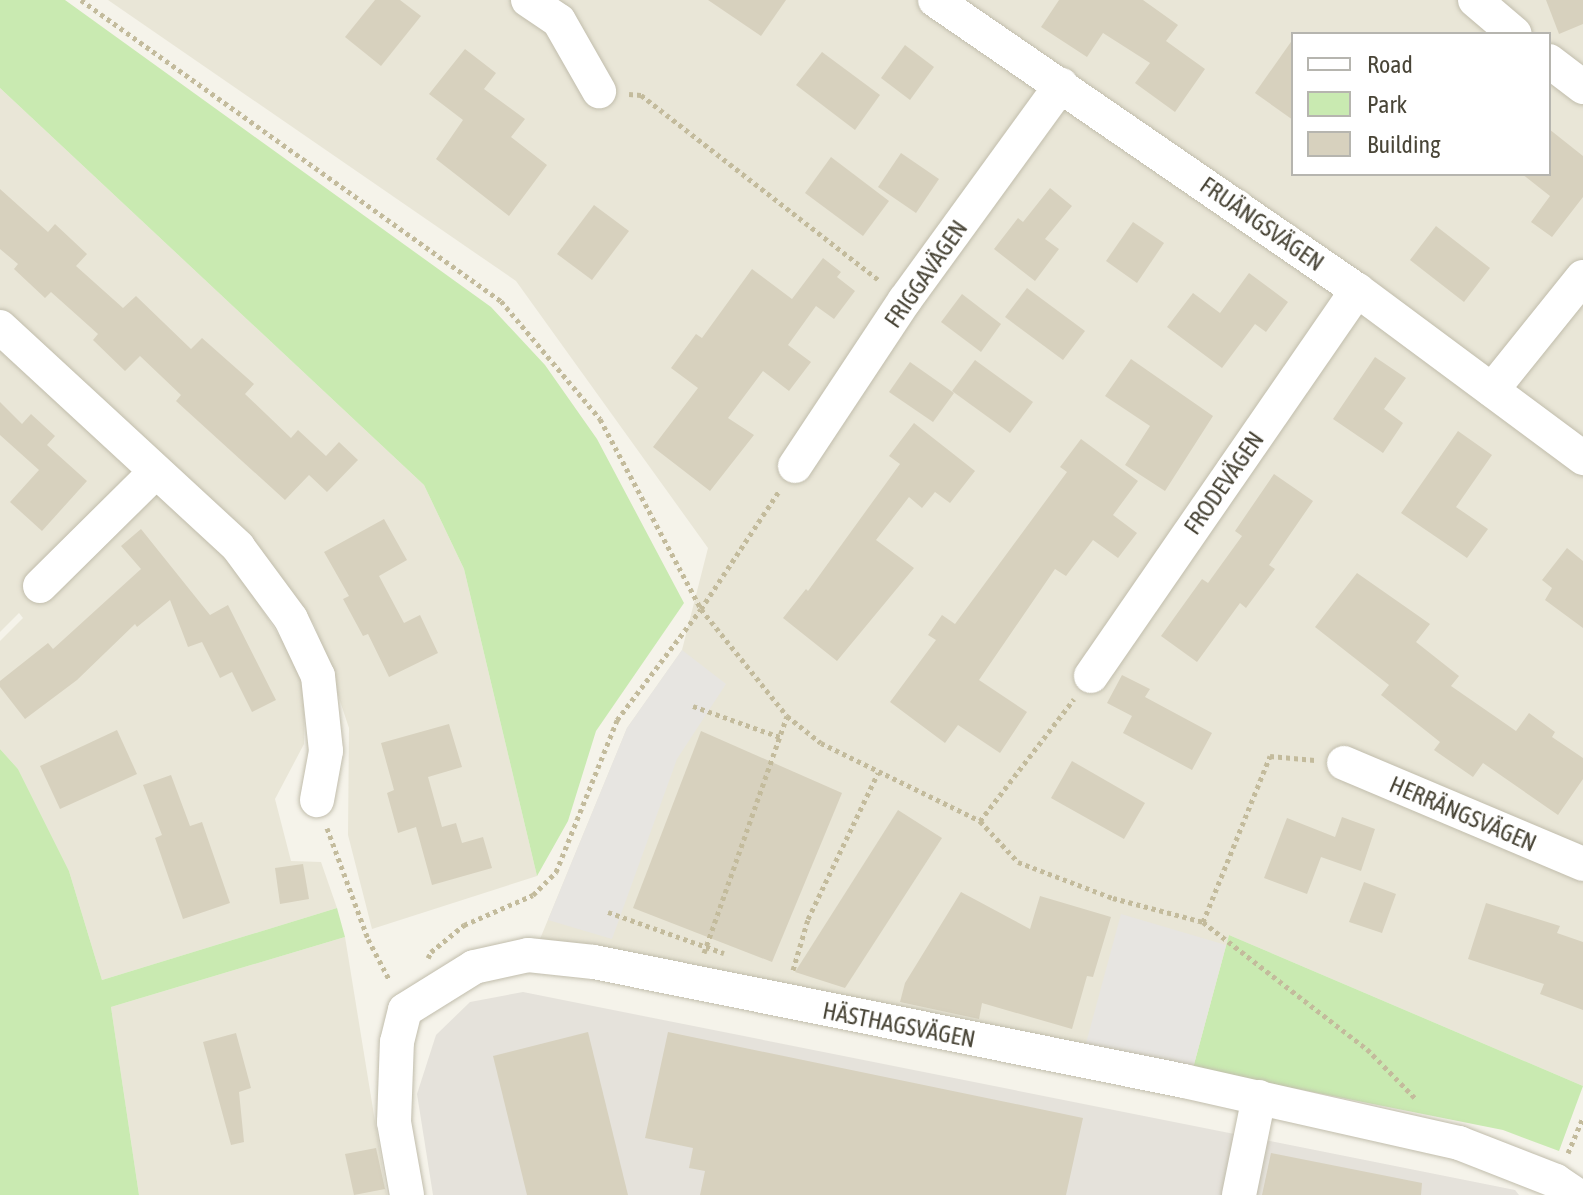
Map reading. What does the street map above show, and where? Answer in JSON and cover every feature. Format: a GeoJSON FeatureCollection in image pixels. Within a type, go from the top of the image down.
{"type":"FeatureCollection","features":[{"type":"Feature","properties":{"kind":"street"},"geometry":{"type":"LineString","coordinates":[[528,0],[559,21],[599,91]]}},
{"type":"Feature","properties":{"kind":"street","name":"FRUÄNGSVÄGEN"},"geometry":{"type":"LineString","coordinates":[[935,0],[1357,290],[1583,458]]}},
{"type":"Feature","properties":{"kind":"street"},"geometry":{"type":"LineString","coordinates":[[1475,0],[1513,32]]}},
{"type":"Feature","properties":{"kind":"street"},"geometry":{"type":"LineString","coordinates":[[1551,63],[1583,87]]}},
{"type":"Feature","properties":{"kind":"street","name":"FRIGGAVÄGEN"},"geometry":{"type":"LineString","coordinates":[[795,466],[905,300],[1061,85]]}},
{"type":"Feature","properties":{"kind":"street"},"geometry":{"type":"LineString","coordinates":[[1492,390],[1583,277]]}},
{"type":"Feature","properties":{"kind":"street","name":"FRODEVÄGEN"},"geometry":{"type":"LineString","coordinates":[[1091,676],[1357,290]]}},
{"type":"Feature","properties":{"kind":"street"},"geometry":{"type":"LineString","coordinates":[[0,327],[238,547],[291,619],[318,676],[326,751],[317,800]]}},
{"type":"Feature","properties":{"kind":"street"},"geometry":{"type":"LineString","coordinates":[[40,586],[155,472]]}},
{"type":"Feature","properties":{"kind":"street","name":"HERRÄNGSVÄGEN"},"geometry":{"type":"LineString","coordinates":[[1344,763],[1583,864]]}},
{"type":"Feature","properties":{"kind":"street","name":"HÄSTHAGSVÄGEN"},"geometry":{"type":"LineString","coordinates":[[405,1010],[474,967],[528,955],[594,962],[1259,1097],[1459,1143],[1556,1181],[1577,1195]]}},
{"type":"Feature","properties":{"kind":"street"},"geometry":{"type":"LineString","coordinates":[[405,1010],[397,1042],[394,1122],[407,1195]]}},
{"type":"Feature","properties":{"kind":"street"},"geometry":{"type":"LineString","coordinates":[[1239,1195],[1259,1097]]}},
{"type":"Feature","properties":{"kind":"path"},"geometry":{"type":"LineString","coordinates":[[81,0],[501,301],[600,419],[701,609],[787,716],[821,743],[980,821],[1018,862],[1113,898],[1203,922],[1367,1049],[1418,1101]]}},
{"type":"Feature","properties":{"kind":"path"},"geometry":{"type":"LineString","coordinates":[[599,91],[641,95],[905,300]]}},
{"type":"Feature","properties":{"kind":"path"},"geometry":{"type":"LineString","coordinates":[[426,963],[431,952],[464,925],[533,895],[556,872],[617,720],[701,609],[795,466]]}},
{"type":"Feature","properties":{"kind":"path"},"geometry":{"type":"LineString","coordinates":[[980,821],[1091,676]]}},
{"type":"Feature","properties":{"kind":"path"},"geometry":{"type":"LineString","coordinates":[[693,706],[780,737]]}},
{"type":"Feature","properties":{"kind":"path"},"geometry":{"type":"LineString","coordinates":[[693,983],[787,716]]}},
{"type":"Feature","properties":{"kind":"path"},"geometry":{"type":"LineString","coordinates":[[1203,922],[1270,756],[1344,763]]}},
{"type":"Feature","properties":{"kind":"path"},"geometry":{"type":"LineString","coordinates":[[784,1003],[808,919],[878,773]]}},
{"type":"Feature","properties":{"kind":"path"},"geometry":{"type":"LineString","coordinates":[[317,800],[368,939],[405,1010]]}},
{"type":"Feature","properties":{"kind":"path"},"geometry":{"type":"LineString","coordinates":[[608,912],[735,956]]}},
{"type":"Feature","properties":{"kind":"shaded area"},"geometry":{"type":"Polygon","coordinates":[[[108,0],[1583,0],[1583,1086],[1229,935],[1193,1068],[540,939],[627,728],[682,650],[708,548],[516,281],[108,0]]]}},
{"type":"Feature","properties":{"kind":"shaded area"},"geometry":{"type":"Polygon","coordinates":[[[0,88],[424,485],[464,569],[537,876],[372,929],[348,835],[349,728],[315,626],[257,544],[0,309],[0,88]]]}},
{"type":"Feature","properties":{"kind":"shaded area"},"geometry":{"type":"Polygon","coordinates":[[[0,348],[234,566],[305,676],[304,744],[275,799],[291,861],[321,862],[337,908],[102,980],[69,871],[18,769],[0,749],[0,641],[23,618],[19,613],[0,632],[0,348]]]}},
{"type":"Feature","properties":{"kind":"shaded area"},"geometry":{"type":"Polygon","coordinates":[[[682,650],[726,684],[677,759],[612,939],[548,920],[627,728],[682,650]]]}},
{"type":"Feature","properties":{"kind":"shaded area"},"geometry":{"type":"Polygon","coordinates":[[[1121,914],[1226,945],[1193,1068],[1085,1047],[1121,914]]]}},
{"type":"Feature","properties":{"kind":"shaded area"},"geometry":{"type":"Polygon","coordinates":[[[345,937],[387,1195],[139,1195],[111,1007],[345,937]]]}},
{"type":"Feature","properties":{"kind":"shaded area"},"geometry":{"type":"Polygon","coordinates":[[[523,992],[1515,1190],[1519,1195],[433,1195],[417,1094],[436,1035],[470,1002],[523,992]]]}},
{"type":"Feature","properties":{"kind":"green space"},"geometry":{"type":"Polygon","coordinates":[[[0,0],[65,0],[491,307],[545,365],[597,439],[684,603],[596,731],[568,821],[537,876],[464,569],[424,485],[0,88],[0,0]]]}},
{"type":"Feature","properties":{"kind":"green space"},"geometry":{"type":"Polygon","coordinates":[[[0,749],[18,769],[69,871],[102,980],[337,908],[345,937],[111,1007],[139,1195],[0,1195],[0,749]]]}},
{"type":"Feature","properties":{"kind":"green space"},"geometry":{"type":"Polygon","coordinates":[[[1229,935],[1583,1086],[1559,1151],[1503,1130],[1193,1068],[1229,935]]]}},
{"type":"Feature","properties":{"kind":"building"},"geometry":{"type":"Polygon","coordinates":[[[375,0],[400,0],[421,16],[381,66],[345,37],[375,0]]]}},
{"type":"Feature","properties":{"kind":"building"},"geometry":{"type":"Polygon","coordinates":[[[708,0],[786,0],[761,36],[708,0]]]}},
{"type":"Feature","properties":{"kind":"building"},"geometry":{"type":"Polygon","coordinates":[[[1059,0],[1143,0],[1178,25],[1166,41],[1205,69],[1175,112],[1135,83],[1150,63],[1103,33],[1087,57],[1041,27],[1059,0]]]}},
{"type":"Feature","properties":{"kind":"building"},"geometry":{"type":"Polygon","coordinates":[[[1546,0],[1583,0],[1583,24],[1559,34],[1546,0]]]}},
{"type":"Feature","properties":{"kind":"building"},"geometry":{"type":"Polygon","coordinates":[[[1291,42],[1291,119],[1255,93],[1291,42]]]}},
{"type":"Feature","properties":{"kind":"building"},"geometry":{"type":"Polygon","coordinates":[[[905,45],[934,67],[910,100],[881,78],[905,45]]]}},
{"type":"Feature","properties":{"kind":"building"},"geometry":{"type":"Polygon","coordinates":[[[465,49],[496,73],[484,89],[525,119],[511,137],[547,165],[509,216],[436,159],[463,120],[429,94],[465,49]]]}},
{"type":"Feature","properties":{"kind":"building"},"geometry":{"type":"Polygon","coordinates":[[[822,52],[880,95],[855,130],[796,85],[822,52]]]}},
{"type":"Feature","properties":{"kind":"building"},"geometry":{"type":"Polygon","coordinates":[[[1551,131],[1583,156],[1583,197],[1552,237],[1531,222],[1550,196],[1525,176],[1551,176],[1551,131]]]}},
{"type":"Feature","properties":{"kind":"building"},"geometry":{"type":"Polygon","coordinates":[[[901,153],[939,179],[916,213],[878,187],[901,153]]]}},
{"type":"Feature","properties":{"kind":"building"},"geometry":{"type":"Polygon","coordinates":[[[831,157],[889,201],[863,236],[805,193],[831,157]]]}},
{"type":"Feature","properties":{"kind":"building"},"geometry":{"type":"Polygon","coordinates":[[[1050,188],[1072,206],[1045,239],[1059,249],[1035,281],[994,249],[1018,218],[1023,222],[1050,188]]]}},
{"type":"Feature","properties":{"kind":"building"},"geometry":{"type":"Polygon","coordinates":[[[0,189],[48,232],[55,224],[87,254],[76,266],[123,308],[136,296],[191,349],[202,338],[254,384],[245,394],[291,438],[298,430],[326,456],[339,442],[358,460],[327,492],[309,475],[285,500],[176,401],[181,395],[140,356],[125,371],[93,340],[98,334],[51,292],[45,298],[14,269],[18,264],[0,249],[0,189]]]}},
{"type":"Feature","properties":{"kind":"building"},"geometry":{"type":"Polygon","coordinates":[[[594,205],[629,231],[592,280],[557,254],[594,205]]]}},
{"type":"Feature","properties":{"kind":"building"},"geometry":{"type":"Polygon","coordinates":[[[1133,222],[1164,243],[1137,283],[1106,261],[1133,222]]]}},
{"type":"Feature","properties":{"kind":"building"},"geometry":{"type":"Polygon","coordinates":[[[1436,226],[1490,268],[1464,302],[1410,260],[1436,226]]]}},
{"type":"Feature","properties":{"kind":"building"},"geometry":{"type":"Polygon","coordinates":[[[823,258],[841,272],[837,277],[855,291],[834,319],[816,306],[788,345],[811,362],[789,391],[763,371],[728,418],[754,435],[710,491],[653,447],[698,388],[671,368],[696,334],[702,338],[752,269],[792,299],[823,258]]]}},
{"type":"Feature","properties":{"kind":"building"},"geometry":{"type":"Polygon","coordinates":[[[1249,273],[1288,302],[1266,332],[1255,324],[1222,368],[1167,327],[1193,293],[1220,313],[1249,273]]]}},
{"type":"Feature","properties":{"kind":"building"},"geometry":{"type":"Polygon","coordinates":[[[1027,288],[1085,331],[1063,360],[1005,317],[1027,288]]]}},
{"type":"Feature","properties":{"kind":"building"},"geometry":{"type":"Polygon","coordinates":[[[962,294],[1001,324],[981,352],[941,322],[962,294]]]}},
{"type":"Feature","properties":{"kind":"building"},"geometry":{"type":"Polygon","coordinates":[[[1375,357],[1406,378],[1384,409],[1403,423],[1383,453],[1333,419],[1375,357]]]}},
{"type":"Feature","properties":{"kind":"building"},"geometry":{"type":"Polygon","coordinates":[[[1131,359],[1213,416],[1165,491],[1125,465],[1150,426],[1105,396],[1131,359]]]}},
{"type":"Feature","properties":{"kind":"building"},"geometry":{"type":"Polygon","coordinates":[[[975,360],[1033,402],[1010,433],[952,391],[975,360]]]}},
{"type":"Feature","properties":{"kind":"building"},"geometry":{"type":"Polygon","coordinates":[[[910,362],[954,393],[933,422],[889,392],[910,362]]]}},
{"type":"Feature","properties":{"kind":"building"},"geometry":{"type":"Polygon","coordinates":[[[0,402],[22,424],[31,414],[55,436],[47,445],[87,481],[42,531],[10,502],[39,470],[0,435],[0,402]]]}},
{"type":"Feature","properties":{"kind":"building"},"geometry":{"type":"Polygon","coordinates":[[[914,423],[975,471],[950,503],[935,492],[922,508],[909,497],[876,540],[914,568],[837,661],[783,618],[806,589],[808,591],[900,464],[889,456],[914,423]]]}},
{"type":"Feature","properties":{"kind":"building"},"geometry":{"type":"Polygon","coordinates":[[[1458,431],[1492,455],[1456,507],[1488,529],[1467,558],[1401,513],[1458,431]]]}},
{"type":"Feature","properties":{"kind":"building"},"geometry":{"type":"Polygon","coordinates":[[[1081,439],[1138,481],[1113,515],[1137,533],[1118,558],[1093,540],[1066,576],[1055,569],[979,680],[1027,712],[1000,753],[958,725],[945,743],[890,702],[936,640],[928,635],[942,615],[955,624],[1067,472],[1060,467],[1081,439]]]}},
{"type":"Feature","properties":{"kind":"building"},"geometry":{"type":"Polygon","coordinates":[[[1274,474],[1313,501],[1269,565],[1275,569],[1246,608],[1240,603],[1197,662],[1161,636],[1202,579],[1208,583],[1242,536],[1235,531],[1274,474]]]}},
{"type":"Feature","properties":{"kind":"building"},"geometry":{"type":"Polygon","coordinates":[[[384,519],[407,560],[379,576],[404,623],[420,615],[438,653],[389,677],[368,634],[363,636],[343,599],[349,596],[324,552],[384,519]]]}},
{"type":"Feature","properties":{"kind":"building"},"geometry":{"type":"Polygon","coordinates":[[[141,529],[210,615],[228,605],[276,700],[252,712],[232,672],[220,678],[202,642],[188,647],[170,600],[137,627],[135,624],[77,680],[25,719],[0,687],[0,681],[48,643],[53,649],[141,569],[121,546],[141,529]]]}},
{"type":"Feature","properties":{"kind":"building"},"geometry":{"type":"Polygon","coordinates":[[[1567,548],[1583,561],[1583,628],[1545,600],[1552,588],[1542,580],[1567,548]]]}},
{"type":"Feature","properties":{"kind":"building"},"geometry":{"type":"Polygon","coordinates":[[[1357,573],[1430,624],[1416,642],[1459,676],[1451,686],[1516,731],[1529,713],[1555,732],[1552,737],[1583,758],[1583,779],[1558,815],[1483,763],[1473,777],[1434,750],[1440,742],[1381,695],[1389,685],[1315,627],[1357,573]]]}},
{"type":"Feature","properties":{"kind":"building"},"geometry":{"type":"Polygon","coordinates":[[[1122,675],[1150,689],[1145,697],[1212,733],[1192,770],[1123,733],[1132,716],[1107,703],[1122,675]]]}},
{"type":"Feature","properties":{"kind":"building"},"geometry":{"type":"Polygon","coordinates":[[[449,724],[462,767],[428,777],[442,827],[456,823],[462,843],[483,837],[492,868],[432,885],[416,827],[398,833],[387,793],[394,790],[381,743],[449,724]]]}},
{"type":"Feature","properties":{"kind":"building"},"geometry":{"type":"Polygon","coordinates":[[[117,730],[137,774],[60,809],[40,766],[117,730]]]}},
{"type":"Feature","properties":{"kind":"building"},"geometry":{"type":"Polygon","coordinates":[[[701,731],[842,793],[772,962],[633,908],[701,731]]]}},
{"type":"Feature","properties":{"kind":"building"},"geometry":{"type":"Polygon","coordinates":[[[1072,761],[1145,803],[1124,839],[1051,798],[1072,761]]]}},
{"type":"Feature","properties":{"kind":"building"},"geometry":{"type":"Polygon","coordinates":[[[171,775],[190,826],[202,822],[230,903],[183,919],[155,838],[162,835],[143,785],[171,775]]]}},
{"type":"Feature","properties":{"kind":"building"},"geometry":{"type":"Polygon","coordinates":[[[898,810],[942,838],[845,988],[795,972],[898,810]]]}},
{"type":"Feature","properties":{"kind":"building"},"geometry":{"type":"Polygon","coordinates":[[[1342,817],[1375,829],[1361,871],[1321,857],[1307,894],[1264,878],[1287,818],[1335,837],[1342,817]]]}},
{"type":"Feature","properties":{"kind":"building"},"geometry":{"type":"Polygon","coordinates":[[[303,864],[309,899],[280,904],[275,868],[303,864]]]}},
{"type":"Feature","properties":{"kind":"building"},"geometry":{"type":"Polygon","coordinates":[[[1364,882],[1396,894],[1382,933],[1349,922],[1364,882]]]}},
{"type":"Feature","properties":{"kind":"building"},"geometry":{"type":"Polygon","coordinates":[[[961,892],[1030,929],[1040,896],[1111,917],[1093,977],[1087,976],[1072,1029],[982,1003],[979,1019],[900,1002],[905,983],[961,892]]]}},
{"type":"Feature","properties":{"kind":"building"},"geometry":{"type":"Polygon","coordinates":[[[1486,903],[1560,926],[1557,933],[1583,942],[1583,1010],[1540,994],[1544,984],[1468,959],[1486,903]]]}},
{"type":"Feature","properties":{"kind":"building"},"geometry":{"type":"Polygon","coordinates":[[[588,1032],[628,1195],[527,1195],[493,1056],[588,1032]]]}},
{"type":"Feature","properties":{"kind":"building"},"geometry":{"type":"Polygon","coordinates":[[[668,1032],[1083,1118],[1066,1195],[700,1195],[705,1171],[689,1168],[693,1148],[645,1138],[668,1032]]]}},
{"type":"Feature","properties":{"kind":"building"},"geometry":{"type":"Polygon","coordinates":[[[236,1033],[251,1088],[239,1092],[244,1142],[231,1145],[203,1042],[236,1033]]]}},
{"type":"Feature","properties":{"kind":"building"},"geometry":{"type":"Polygon","coordinates":[[[376,1148],[385,1189],[354,1195],[345,1154],[376,1148]]]}},
{"type":"Feature","properties":{"kind":"building"},"geometry":{"type":"Polygon","coordinates":[[[1271,1153],[1422,1183],[1421,1195],[1262,1195],[1271,1153]]]}}]}
